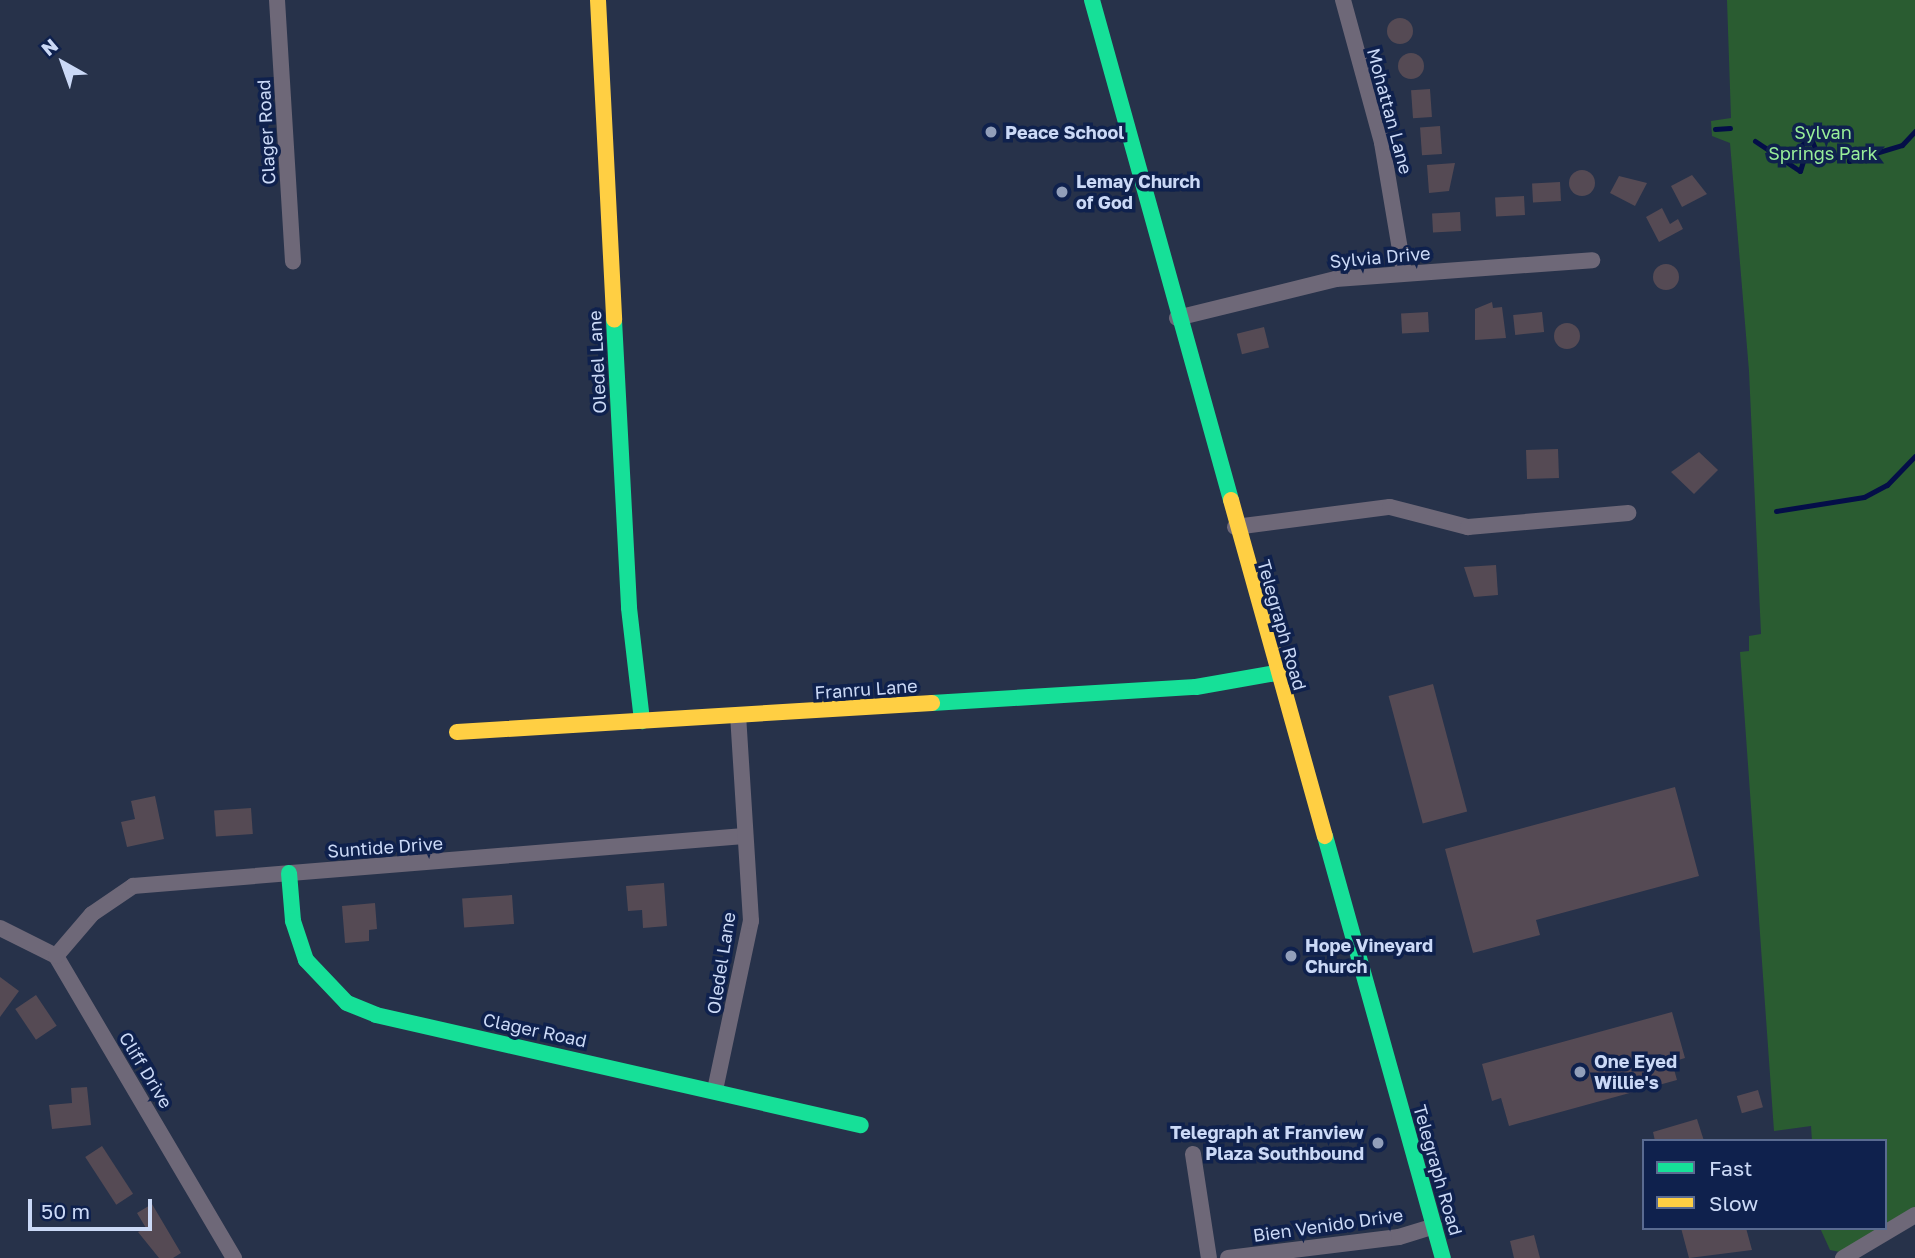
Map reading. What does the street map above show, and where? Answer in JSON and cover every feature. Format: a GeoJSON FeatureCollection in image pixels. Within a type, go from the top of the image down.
{"type":"FeatureCollection","features":[{"type":"Feature","properties":{"kind":"street","name":"Clager Road"},"geometry":{"type":"LineString","coordinates":[[277,0],[293,262]]}},
{"type":"Feature","properties":{"kind":"street","name":"Oledel Lane"},"geometry":{"type":"LineString","coordinates":[[598,0],[629,608],[642,721]]}},
{"type":"Feature","properties":{"kind":"street","name":"Telegraph Road"},"geometry":{"type":"LineString","coordinates":[[1092,0],[1235,527],[1443,1258]]}},
{"type":"Feature","properties":{"kind":"street","name":"Mohattan Lane"},"geometry":{"type":"LineString","coordinates":[[1343,0],[1382,142],[1404,273]]}},
{"type":"Feature","properties":{"kind":"street","name":"Sylvia Drive"},"geometry":{"type":"LineString","coordinates":[[1177,318],[1282,288],[1404,273],[1592,260]]}},
{"type":"Feature","properties":{"kind":"street"},"geometry":{"type":"LineString","coordinates":[[1235,527],[1390,507],[1468,527],[1629,513]]}},
{"type":"Feature","properties":{"kind":"street","name":"Franru Lane"},"geometry":{"type":"LineString","coordinates":[[457,732],[1196,687],[1276,673]]}},
{"type":"Feature","properties":{"kind":"street","name":"Oledel Lane"},"geometry":{"type":"LineString","coordinates":[[715,1090],[751,921],[738,715]]}},
{"type":"Feature","properties":{"kind":"street","name":"Suntide Drive"},"geometry":{"type":"LineString","coordinates":[[56,956],[92,914],[133,887],[744,836]]}},
{"type":"Feature","properties":{"kind":"street","name":"Clager Road"},"geometry":{"type":"LineString","coordinates":[[289,873],[293,921],[306,960],[347,1003],[376,1015],[861,1125]]}},
{"type":"Feature","properties":{"kind":"street"},"geometry":{"type":"LineString","coordinates":[[0,928],[56,956]]}},
{"type":"Feature","properties":{"kind":"street","name":"Cliff Drive"},"geometry":{"type":"LineString","coordinates":[[56,956],[234,1258]]}},
{"type":"Feature","properties":{"kind":"street"},"geometry":{"type":"LineString","coordinates":[[1193,1154],[1209,1258]]}},
{"type":"Feature","properties":{"kind":"street"},"geometry":{"type":"LineString","coordinates":[[1843,1258],[1915,1215]]}},
{"type":"Feature","properties":{"kind":"street","name":"Bien Venido Drive"},"geometry":{"type":"LineString","coordinates":[[1228,1258],[1399,1237],[1434,1226]]}},
{"type":"Feature","properties":{"kind":"green space","name":"Sylvan Springs Park"},"geometry":{"type":"Polygon","coordinates":[[[1727,0],[1915,0],[1915,1208],[1887,1224],[1887,1139],[1812,1139],[1811,1126],[1774,1131],[1740,652],[1749,651],[1749,636],[1761,634],[1749,371],[1730,143],[1712,136],[1711,121],[1731,118],[1727,0]]]}},
{"type":"Feature","properties":{"kind":"green space"},"geometry":{"type":"Polygon","coordinates":[[[1821,1230],[1876,1230],[1840,1252],[1830,1250],[1821,1230]]]}},
{"type":"Feature","properties":{"kind":"building"},"geometry":{"type":"Polygon","coordinates":[[[1400,18],[1409,22],[1413,31],[1409,40],[1400,44],[1391,40],[1387,31],[1391,22],[1400,18]]]}},
{"type":"Feature","properties":{"kind":"building"},"geometry":{"type":"Polygon","coordinates":[[[1411,53],[1420,57],[1424,66],[1420,75],[1411,79],[1402,75],[1398,66],[1402,57],[1411,53]]]}},
{"type":"Feature","properties":{"kind":"building"},"geometry":{"type":"Polygon","coordinates":[[[1430,89],[1432,117],[1413,118],[1411,90],[1430,89]]]}},
{"type":"Feature","properties":{"kind":"building"},"geometry":{"type":"Polygon","coordinates":[[[1440,126],[1442,154],[1422,155],[1420,127],[1440,126]]]}},
{"type":"Feature","properties":{"kind":"building"},"geometry":{"type":"Polygon","coordinates":[[[1455,163],[1449,191],[1429,193],[1427,165],[1455,163]]]}},
{"type":"Feature","properties":{"kind":"building"},"geometry":{"type":"Polygon","coordinates":[[[1582,170],[1591,174],[1595,183],[1591,192],[1582,196],[1573,192],[1569,183],[1573,174],[1582,170]]]}},
{"type":"Feature","properties":{"kind":"building"},"geometry":{"type":"Polygon","coordinates":[[[1692,175],[1707,194],[1682,207],[1671,186],[1692,175]]]}},
{"type":"Feature","properties":{"kind":"building"},"geometry":{"type":"Polygon","coordinates":[[[1619,176],[1647,183],[1635,206],[1610,193],[1619,176]]]}},
{"type":"Feature","properties":{"kind":"building"},"geometry":{"type":"Polygon","coordinates":[[[1560,182],[1561,201],[1533,202],[1532,183],[1560,182]]]}},
{"type":"Feature","properties":{"kind":"building"},"geometry":{"type":"Polygon","coordinates":[[[1524,196],[1525,215],[1496,216],[1495,198],[1524,196]]]}},
{"type":"Feature","properties":{"kind":"building"},"geometry":{"type":"Polygon","coordinates":[[[1662,208],[1670,224],[1678,219],[1683,229],[1659,242],[1646,217],[1662,208]]]}},
{"type":"Feature","properties":{"kind":"building"},"geometry":{"type":"Polygon","coordinates":[[[1460,212],[1461,231],[1433,232],[1432,213],[1460,212]]]}},
{"type":"Feature","properties":{"kind":"building"},"geometry":{"type":"Polygon","coordinates":[[[1666,264],[1676,267],[1679,277],[1676,287],[1666,290],[1656,287],[1653,277],[1656,267],[1666,264]]]}},
{"type":"Feature","properties":{"kind":"building"},"geometry":{"type":"Polygon","coordinates":[[[1492,302],[1493,308],[1502,307],[1506,338],[1475,340],[1475,309],[1492,302]]]}},
{"type":"Feature","properties":{"kind":"building"},"geometry":{"type":"Polygon","coordinates":[[[1428,312],[1429,332],[1402,333],[1401,313],[1428,312]]]}},
{"type":"Feature","properties":{"kind":"building"},"geometry":{"type":"Polygon","coordinates":[[[1542,312],[1544,332],[1515,335],[1513,315],[1542,312]]]}},
{"type":"Feature","properties":{"kind":"building"},"geometry":{"type":"Polygon","coordinates":[[[1567,323],[1576,327],[1580,336],[1576,345],[1567,349],[1558,345],[1554,336],[1558,327],[1567,323]]]}},
{"type":"Feature","properties":{"kind":"building"},"geometry":{"type":"Polygon","coordinates":[[[1264,327],[1269,347],[1242,354],[1237,334],[1264,327]]]}},
{"type":"Feature","properties":{"kind":"building"},"geometry":{"type":"Polygon","coordinates":[[[1558,449],[1559,478],[1527,479],[1526,450],[1558,449]]]}},
{"type":"Feature","properties":{"kind":"building"},"geometry":{"type":"Polygon","coordinates":[[[1699,452],[1718,470],[1694,494],[1671,472],[1699,452]]]}},
{"type":"Feature","properties":{"kind":"building"},"geometry":{"type":"Polygon","coordinates":[[[1496,565],[1498,595],[1474,597],[1464,567],[1496,565]]]}},
{"type":"Feature","properties":{"kind":"building"},"geometry":{"type":"Polygon","coordinates":[[[1433,684],[1467,812],[1423,823],[1389,696],[1433,684]]]}},
{"type":"Feature","properties":{"kind":"building"},"geometry":{"type":"Polygon","coordinates":[[[1675,787],[1699,876],[1536,920],[1540,935],[1473,953],[1445,849],[1675,787]]]}},
{"type":"Feature","properties":{"kind":"building"},"geometry":{"type":"Polygon","coordinates":[[[155,796],[164,839],[127,847],[121,822],[135,819],[131,801],[155,796]]]}},
{"type":"Feature","properties":{"kind":"building"},"geometry":{"type":"Polygon","coordinates":[[[251,808],[253,834],[216,837],[214,811],[251,808]]]}},
{"type":"Feature","properties":{"kind":"building"},"geometry":{"type":"Polygon","coordinates":[[[664,883],[667,926],[643,928],[642,910],[628,911],[626,886],[664,883]]]}},
{"type":"Feature","properties":{"kind":"building"},"geometry":{"type":"Polygon","coordinates":[[[512,895],[514,924],[464,927],[462,898],[512,895]]]}},
{"type":"Feature","properties":{"kind":"building"},"geometry":{"type":"Polygon","coordinates":[[[375,903],[377,929],[369,930],[369,941],[345,943],[342,906],[375,903]]]}},
{"type":"Feature","properties":{"kind":"building"},"geometry":{"type":"Polygon","coordinates":[[[0,977],[19,991],[0,1017],[0,977]]]}},
{"type":"Feature","properties":{"kind":"building"},"geometry":{"type":"Polygon","coordinates":[[[36,995],[57,1026],[36,1040],[15,1009],[36,995]]]}},
{"type":"Feature","properties":{"kind":"building","name":"One Eyed Willie's"},"geometry":{"type":"Polygon","coordinates":[[[1672,1012],[1685,1058],[1672,1062],[1677,1080],[1509,1126],[1501,1098],[1492,1101],[1482,1064],[1672,1012]]]}},
{"type":"Feature","properties":{"kind":"building"},"geometry":{"type":"Polygon","coordinates":[[[87,1087],[91,1125],[52,1129],[49,1105],[72,1103],[71,1088],[87,1087]]]}},
{"type":"Feature","properties":{"kind":"building"},"geometry":{"type":"Polygon","coordinates":[[[1758,1090],[1763,1107],[1742,1113],[1737,1096],[1758,1090]]]}},
{"type":"Feature","properties":{"kind":"building"},"geometry":{"type":"Polygon","coordinates":[[[1697,1119],[1703,1139],[1655,1139],[1653,1132],[1697,1119]]]}},
{"type":"Feature","properties":{"kind":"building"},"geometry":{"type":"Polygon","coordinates":[[[102,1146],[133,1194],[116,1205],[85,1157],[102,1146]]]}},
{"type":"Feature","properties":{"kind":"building"},"geometry":{"type":"Polygon","coordinates":[[[152,1204],[181,1253],[173,1258],[159,1258],[138,1232],[146,1228],[137,1213],[152,1204]]]}},
{"type":"Feature","properties":{"kind":"building"},"geometry":{"type":"Polygon","coordinates":[[[1682,1230],[1747,1230],[1752,1250],[1689,1258],[1682,1230]]]}},
{"type":"Feature","properties":{"kind":"building"},"geometry":{"type":"Polygon","coordinates":[[[1534,1235],[1540,1258],[1514,1258],[1510,1241],[1534,1235]]]}},
{"type":"Feature","properties":{"kind":"waterway"},"geometry":{"type":"LineString","coordinates":[[1715,129],[1730,128]]}},
{"type":"Feature","properties":{"kind":"waterway"},"geometry":{"type":"LineString","coordinates":[[1755,141],[1800,171],[1805,155],[1797,150],[1810,136],[1816,151],[1840,158],[1851,152],[1849,161],[1902,145],[1915,131]]}},
{"type":"Feature","properties":{"kind":"waterway"},"geometry":{"type":"LineString","coordinates":[[1776,511],[1864,497],[1887,485],[1915,456]]}},
{"type":"Feature","properties":{"kind":"traffic: fast"},"geometry":{"type":"LineString","coordinates":[[1092,0],[1231,500]]}},
{"type":"Feature","properties":{"kind":"traffic: fast"},"geometry":{"type":"LineString","coordinates":[[614,320],[629,608],[642,721]]}},
{"type":"Feature","properties":{"kind":"traffic: fast"},"geometry":{"type":"LineString","coordinates":[[932,703],[1196,687],[1276,673]]}},
{"type":"Feature","properties":{"kind":"traffic: fast"},"geometry":{"type":"LineString","coordinates":[[1325,836],[1443,1258]]}},
{"type":"Feature","properties":{"kind":"traffic: fast"},"geometry":{"type":"LineString","coordinates":[[289,873],[293,921],[306,960],[347,1003],[376,1015],[861,1125]]}},
{"type":"Feature","properties":{"kind":"traffic: slow"},"geometry":{"type":"LineString","coordinates":[[598,0],[614,320]]}},
{"type":"Feature","properties":{"kind":"traffic: slow"},"geometry":{"type":"LineString","coordinates":[[1231,500],[1325,836]]}},
{"type":"Feature","properties":{"kind":"traffic: slow"},"geometry":{"type":"LineString","coordinates":[[457,732],[932,703]]}},
{"type":"Feature","properties":{"kind":"place","name":"Peace School"},"geometry":{"type":"Point","coordinates":[991,132]}},
{"type":"Feature","properties":{"kind":"place","name":"Lemay Church of God"},"geometry":{"type":"Point","coordinates":[1062,192]}},
{"type":"Feature","properties":{"kind":"place","name":"Hope Vineyard Church"},"geometry":{"type":"Point","coordinates":[1291,956]}},
{"type":"Feature","properties":{"kind":"place","name":"One Eyed Willie's"},"geometry":{"type":"Point","coordinates":[1580,1072]}},
{"type":"Feature","properties":{"kind":"place","name":"Telegraph at Franview Plaza Southbound"},"geometry":{"type":"Point","coordinates":[1378,1143]}}]}
